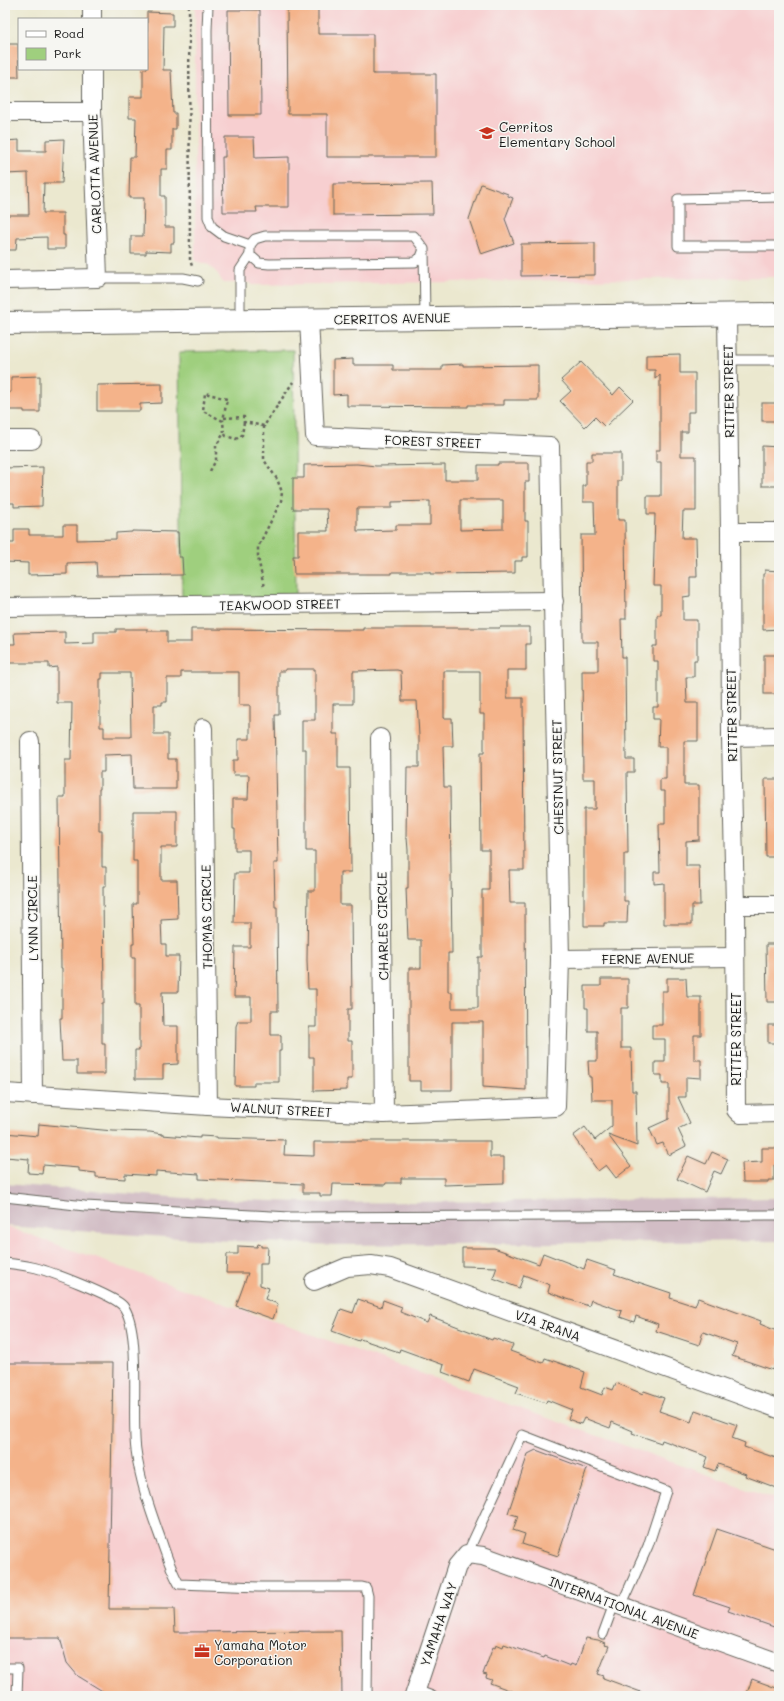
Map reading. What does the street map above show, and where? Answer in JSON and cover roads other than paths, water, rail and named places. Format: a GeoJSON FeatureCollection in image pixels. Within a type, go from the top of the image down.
{"type":"FeatureCollection","features":[{"type":"Feature","properties":{"kind":"main road","name":"CERRITOS AVENUE"},"geometry":{"type":"LineString","coordinates":[[5,322],[779,314]]}},
{"type":"Feature","properties":{"kind":"street"},"geometry":{"type":"LineString","coordinates":[[92,5],[92,18]]}},
{"type":"Feature","properties":{"kind":"street","name":"CARLOTTA AVENUE"},"geometry":{"type":"LineString","coordinates":[[92,70],[92,112],[98,278]]}},
{"type":"Feature","properties":{"kind":"street"},"geometry":{"type":"LineString","coordinates":[[5,112],[92,112]]}},
{"type":"Feature","properties":{"kind":"street"},"geometry":{"type":"LineString","coordinates":[[5,280],[98,278]]}},
{"type":"Feature","properties":{"kind":"street","name":"RITTER STREET"},"geometry":{"type":"LineString","coordinates":[[727,314],[731,737],[735,906],[736,1110],[740,1114],[779,1113]]}},
{"type":"Feature","properties":{"kind":"street","name":"FOREST STREET"},"geometry":{"type":"LineString","coordinates":[[309,319],[315,436],[550,446]]}},
{"type":"Feature","properties":{"kind":"street"},"geometry":{"type":"LineString","coordinates":[[5,440],[32,440]]}},
{"type":"Feature","properties":{"kind":"street","name":"CHESTNUT STREET"},"geometry":{"type":"LineString","coordinates":[[550,446],[560,959],[556,1107]]}},
{"type":"Feature","properties":{"kind":"street"},"geometry":{"type":"LineString","coordinates":[[730,532],[779,532]]}},
{"type":"Feature","properties":{"kind":"street","name":"TEAKWOOD STREET"},"geometry":{"type":"LineString","coordinates":[[5,607],[554,601]]}},
{"type":"Feature","properties":{"kind":"street","name":"THOMAS CIRCLE"},"geometry":{"type":"LineString","coordinates":[[203,728],[208,1106]]}},
{"type":"Feature","properties":{"kind":"street"},"geometry":{"type":"LineString","coordinates":[[731,737],[779,736]]}},
{"type":"Feature","properties":{"kind":"street","name":"CHARLES CIRCLE"},"geometry":{"type":"LineString","coordinates":[[380,738],[384,1114]]}},
{"type":"Feature","properties":{"kind":"street","name":"LYNN CIRCLE"},"geometry":{"type":"LineString","coordinates":[[30,741],[33,1096]]}},
{"type":"Feature","properties":{"kind":"street"},"geometry":{"type":"LineString","coordinates":[[735,906],[779,906]]}},
{"type":"Feature","properties":{"kind":"street","name":"FERNE AVENUE"},"geometry":{"type":"LineString","coordinates":[[560,959],[735,957]]}},
{"type":"Feature","properties":{"kind":"street","name":"WALNUT STREET"},"geometry":{"type":"LineString","coordinates":[[5,1093],[33,1096],[208,1106],[384,1114],[556,1107]]}},
{"type":"Feature","properties":{"kind":"street","name":"VIA IRANA"},"geometry":{"type":"LineString","coordinates":[[314,1280],[347,1267],[371,1265],[390,1268],[779,1409]]}},
{"type":"Feature","properties":{"kind":"street","name":"INTERNATIONAL AVENUE"},"geometry":{"type":"LineString","coordinates":[[467,1554],[483,1556],[779,1663]]}},
{"type":"Feature","properties":{"kind":"street","name":"YAMAHA WAY"},"geometry":{"type":"LineString","coordinates":[[420,1694],[457,1566],[467,1554]]}},
{"type":"Feature","properties":{"kind":"lane"},"geometry":{"type":"LineString","coordinates":[[208,5],[206,30],[208,217],[212,227],[224,236],[250,245]]}},
{"type":"Feature","properties":{"kind":"lane"},"geometry":{"type":"LineString","coordinates":[[779,197],[678,199],[678,246],[779,246]]}},
{"type":"Feature","properties":{"kind":"lane"},"geometry":{"type":"LineString","coordinates":[[240,320],[240,270],[250,255],[250,245],[255,239],[264,236],[414,236],[424,249],[425,318]]}},
{"type":"Feature","properties":{"kind":"lane"},"geometry":{"type":"LineString","coordinates":[[250,255],[259,263],[269,264],[415,262],[421,258],[424,249]]}},
{"type":"Feature","properties":{"kind":"lane"},"geometry":{"type":"LineString","coordinates":[[98,278],[183,278],[198,281]]}},
{"type":"Feature","properties":{"kind":"lane"},"geometry":{"type":"LineString","coordinates":[[728,360],[779,360]]}},
{"type":"Feature","properties":{"kind":"lane"},"geometry":{"type":"LineString","coordinates":[[5,1197],[85,1206],[290,1217],[779,1215]]}},
{"type":"Feature","properties":{"kind":"lane"},"geometry":{"type":"LineString","coordinates":[[5,1263],[33,1267],[98,1292],[122,1305],[130,1319],[134,1356],[135,1448],[140,1476],[152,1515],[174,1575],[180,1584],[259,1587],[366,1588],[368,1596],[367,1696]]}},
{"type":"Feature","properties":{"kind":"lane"},"geometry":{"type":"LineString","coordinates":[[467,1554],[522,1435],[666,1491],[648,1546],[603,1634]]}},
{"type":"Feature","properties":{"kind":"lane"},"geometry":{"type":"LineString","coordinates":[[5,1668],[18,1668],[17,1696]]}},
{"type":"Feature","properties":{"kind":"place","name":"Cerritos Elementary School"},"geometry":{"type":"Point","coordinates":[487,133]}},
{"type":"Feature","properties":{"kind":"place","name":"Yamaha Motor Corporation"},"geometry":{"type":"Point","coordinates":[202,1651]}}]}
